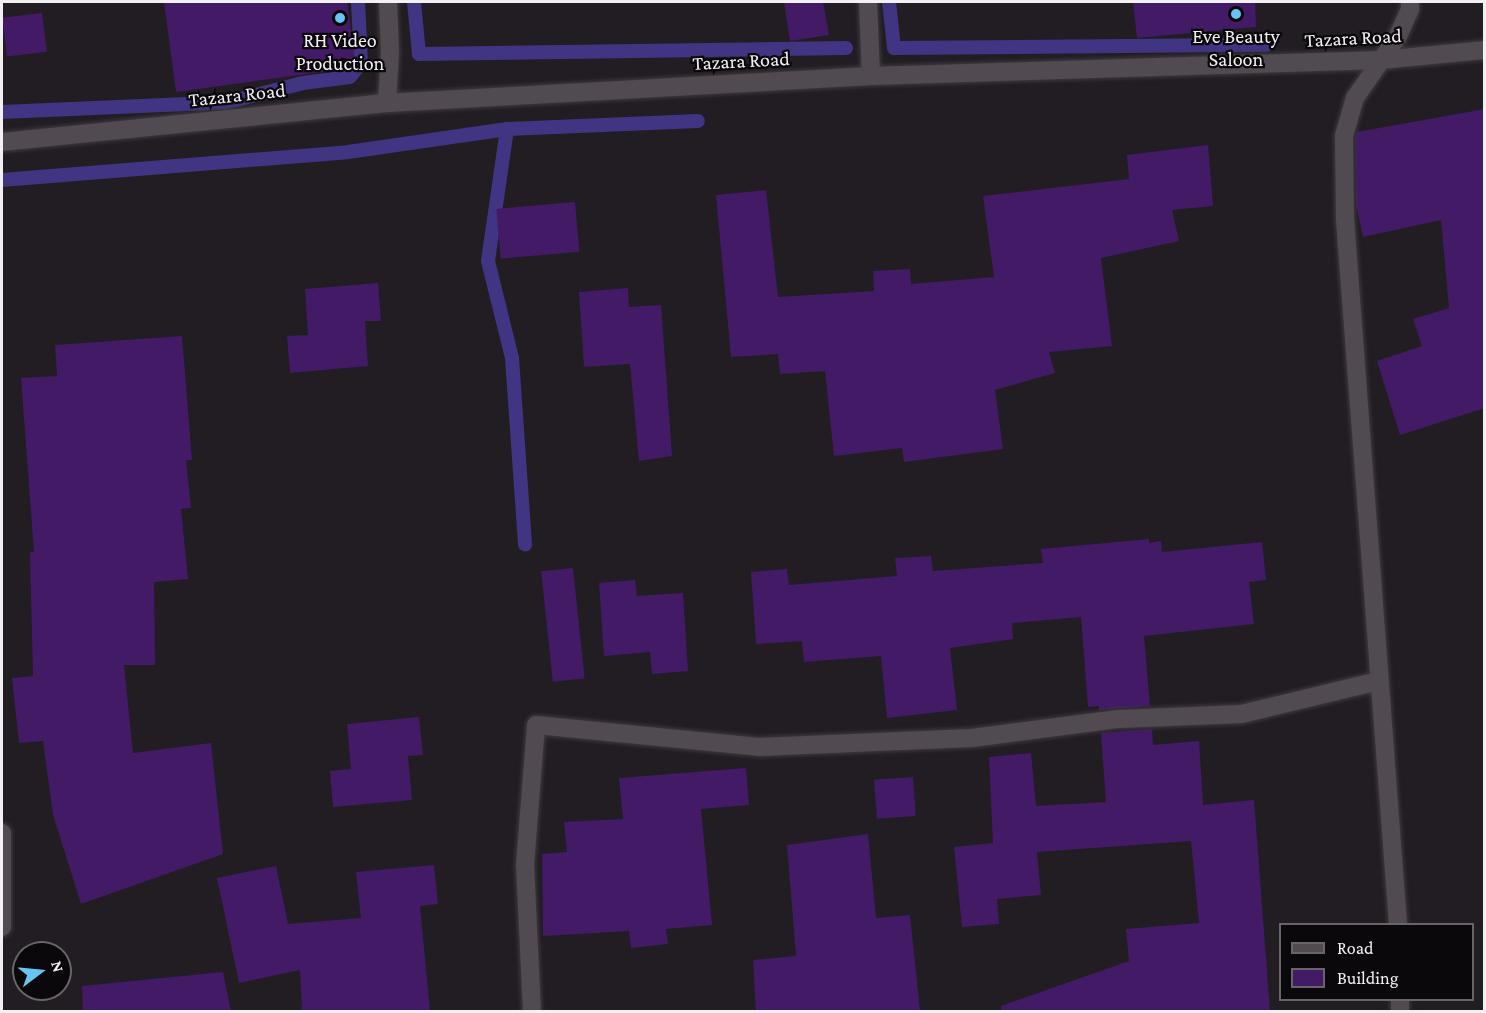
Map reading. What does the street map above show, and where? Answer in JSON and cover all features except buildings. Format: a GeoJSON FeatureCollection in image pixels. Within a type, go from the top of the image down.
{"type":"FeatureCollection","features":[{"type":"Feature","properties":{"kind":"street"},"geometry":{"type":"LineString","coordinates":[[387,103],[390,52],[388,2]]}},
{"type":"Feature","properties":{"kind":"street"},"geometry":{"type":"LineString","coordinates":[[868,2],[871,76]]}},
{"type":"Feature","properties":{"kind":"street"},"geometry":{"type":"LineString","coordinates":[[1398,923],[1345,219],[1344,136],[1355,98],[1398,36],[1410,2]]}},
{"type":"Feature","properties":{"kind":"street","name":"Tazara Road"},"geometry":{"type":"LineString","coordinates":[[2,142],[387,103],[871,76],[1381,60],[1485,50]]}},
{"type":"Feature","properties":{"kind":"street"},"geometry":{"type":"LineString","coordinates":[[532,1011],[525,865],[536,725],[759,747],[972,738],[1119,719],[1242,714],[1378,681]]}},
{"type":"Feature","properties":{"kind":"street"},"geometry":{"type":"LineString","coordinates":[[2,833],[2,927]]}},
{"type":"Feature","properties":{"kind":"waterway"},"geometry":{"type":"LineString","coordinates":[[2,112],[228,102],[303,83],[350,77],[361,63],[358,2]]}},
{"type":"Feature","properties":{"kind":"waterway"},"geometry":{"type":"LineString","coordinates":[[414,2],[419,54],[846,48]]}},
{"type":"Feature","properties":{"kind":"waterway"},"geometry":{"type":"LineString","coordinates":[[889,2],[894,48],[1267,45]]}},
{"type":"Feature","properties":{"kind":"waterway"},"geometry":{"type":"LineString","coordinates":[[2,180],[348,152],[507,129],[698,121]]}},
{"type":"Feature","properties":{"kind":"waterway"},"geometry":{"type":"LineString","coordinates":[[507,129],[488,261],[512,358],[525,545]]}},
{"type":"Feature","properties":{"kind":"place","name":"Eve Beauty Saloon"},"geometry":{"type":"Point","coordinates":[1236,14]}},
{"type":"Feature","properties":{"kind":"place","name":"RH Video Production"},"geometry":{"type":"Point","coordinates":[340,18]}}]}
